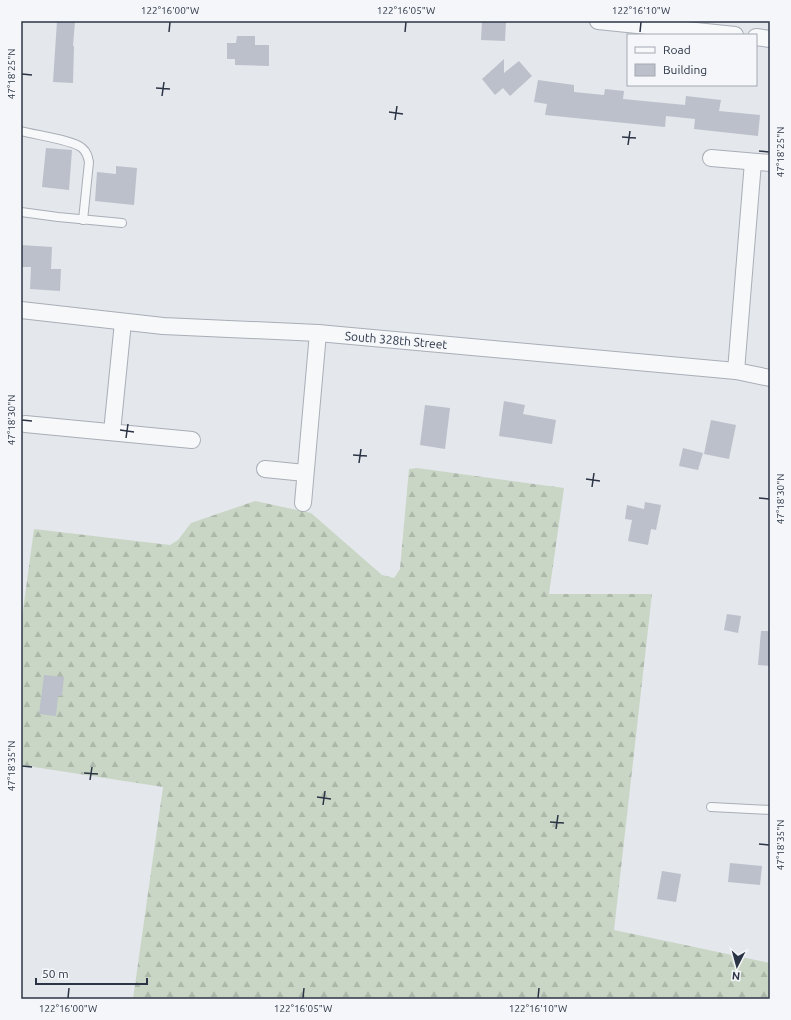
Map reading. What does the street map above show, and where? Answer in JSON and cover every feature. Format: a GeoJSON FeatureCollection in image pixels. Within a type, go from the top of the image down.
{"type":"FeatureCollection","features":[{"type":"Feature","properties":{"kind":"street"},"geometry":{"type":"LineString","coordinates":[[598,21],[725,34]]}},
{"type":"Feature","properties":{"kind":"street"},"geometry":{"type":"LineString","coordinates":[[757,37],[770,39]]}},
{"type":"Feature","properties":{"kind":"street"},"geometry":{"type":"LineString","coordinates":[[711,158],[770,163]]}},
{"type":"Feature","properties":{"kind":"street"},"geometry":{"type":"LineString","coordinates":[[736,371],[753,162]]}},
{"type":"Feature","properties":{"kind":"street","name":"South 328th Street"},"geometry":{"type":"LineString","coordinates":[[21,310],[163,326],[318,333],[736,371],[770,378]]}},
{"type":"Feature","properties":{"kind":"street"},"geometry":{"type":"LineString","coordinates":[[112,432],[123,322]]}},
{"type":"Feature","properties":{"kind":"street"},"geometry":{"type":"LineString","coordinates":[[303,503],[318,333]]}},
{"type":"Feature","properties":{"kind":"street"},"geometry":{"type":"LineString","coordinates":[[25,424],[192,440]]}},
{"type":"Feature","properties":{"kind":"street"},"geometry":{"type":"LineString","coordinates":[[265,469],[305,473]]}},
{"type":"Feature","properties":{"kind":"lane"},"geometry":{"type":"LineString","coordinates":[[21,131],[82,147],[87,154],[89,162],[83,220]]}},
{"type":"Feature","properties":{"kind":"lane"},"geometry":{"type":"LineString","coordinates":[[21,212],[83,220],[122,223]]}},
{"type":"Feature","properties":{"kind":"lane"},"geometry":{"type":"LineString","coordinates":[[711,807],[770,810]]}},
{"type":"Feature","properties":{"kind":"green space"},"geometry":{"type":"Polygon","coordinates":[[[417,468],[564,488],[549,594],[652,594],[614,930],[770,963],[770,999],[133,999],[163,787],[21,765],[21,625],[34,529],[170,545],[178,540],[191,523],[255,501],[311,513],[382,575],[394,578],[400,569],[409,469],[417,468]]]}},
{"type":"Feature","properties":{"kind":"building"},"geometry":{"type":"Polygon","coordinates":[[[57,21],[75,21],[73,83],[53,82],[57,21]]]}},
{"type":"Feature","properties":{"kind":"building"},"geometry":{"type":"Polygon","coordinates":[[[482,21],[506,21],[505,41],[481,40],[482,21]]]}},
{"type":"Feature","properties":{"kind":"building"},"geometry":{"type":"Polygon","coordinates":[[[237,36],[255,36],[255,45],[269,45],[269,66],[235,65],[235,59],[227,59],[227,43],[236,43],[237,36]]]}},
{"type":"Feature","properties":{"kind":"building"},"geometry":{"type":"Polygon","coordinates":[[[504,59],[504,73],[519,61],[532,76],[510,96],[503,88],[495,95],[482,79],[504,59]]]}},
{"type":"Feature","properties":{"kind":"building"},"geometry":{"type":"Polygon","coordinates":[[[538,80],[574,85],[574,92],[604,95],[605,89],[624,91],[623,99],[685,105],[686,96],[721,100],[719,111],[760,115],[758,136],[694,129],[695,119],[666,116],[665,127],[545,115],[547,104],[534,102],[538,80]]]}},
{"type":"Feature","properties":{"kind":"building"},"geometry":{"type":"Polygon","coordinates":[[[46,148],[72,150],[69,190],[42,187],[46,148]]]}},
{"type":"Feature","properties":{"kind":"building"},"geometry":{"type":"Polygon","coordinates":[[[116,166],[137,168],[134,205],[95,201],[97,172],[116,174],[116,166]]]}},
{"type":"Feature","properties":{"kind":"building"},"geometry":{"type":"Polygon","coordinates":[[[21,245],[52,247],[51,269],[61,269],[60,291],[30,289],[31,267],[21,267],[21,245]]]}},
{"type":"Feature","properties":{"kind":"building"},"geometry":{"type":"Polygon","coordinates":[[[504,401],[525,405],[523,414],[556,420],[552,444],[499,436],[504,401]]]}},
{"type":"Feature","properties":{"kind":"building"},"geometry":{"type":"Polygon","coordinates":[[[425,405],[450,408],[445,449],[420,445],[425,405]]]}},
{"type":"Feature","properties":{"kind":"building"},"geometry":{"type":"Polygon","coordinates":[[[711,420],[736,425],[729,459],[704,454],[711,420]]]}},
{"type":"Feature","properties":{"kind":"building"},"geometry":{"type":"Polygon","coordinates":[[[683,448],[703,453],[698,470],[679,466],[683,448]]]}},
{"type":"Feature","properties":{"kind":"building"},"geometry":{"type":"Polygon","coordinates":[[[645,502],[661,505],[656,530],[651,529],[648,545],[628,541],[632,520],[625,519],[627,505],[644,509],[645,502]]]}},
{"type":"Feature","properties":{"kind":"building"},"geometry":{"type":"Polygon","coordinates":[[[727,614],[741,616],[738,633],[724,630],[727,614]]]}},
{"type":"Feature","properties":{"kind":"building"},"geometry":{"type":"Polygon","coordinates":[[[761,631],[770,631],[770,666],[758,665],[761,631]]]}},
{"type":"Feature","properties":{"kind":"building"},"geometry":{"type":"Polygon","coordinates":[[[44,675],[64,677],[62,696],[58,696],[56,716],[39,714],[44,675]]]}},
{"type":"Feature","properties":{"kind":"building"},"geometry":{"type":"Polygon","coordinates":[[[730,863],[762,866],[760,885],[728,882],[730,863]]]}},
{"type":"Feature","properties":{"kind":"building"},"geometry":{"type":"Polygon","coordinates":[[[662,871],[681,874],[676,902],[657,899],[662,871]]]}}]}
